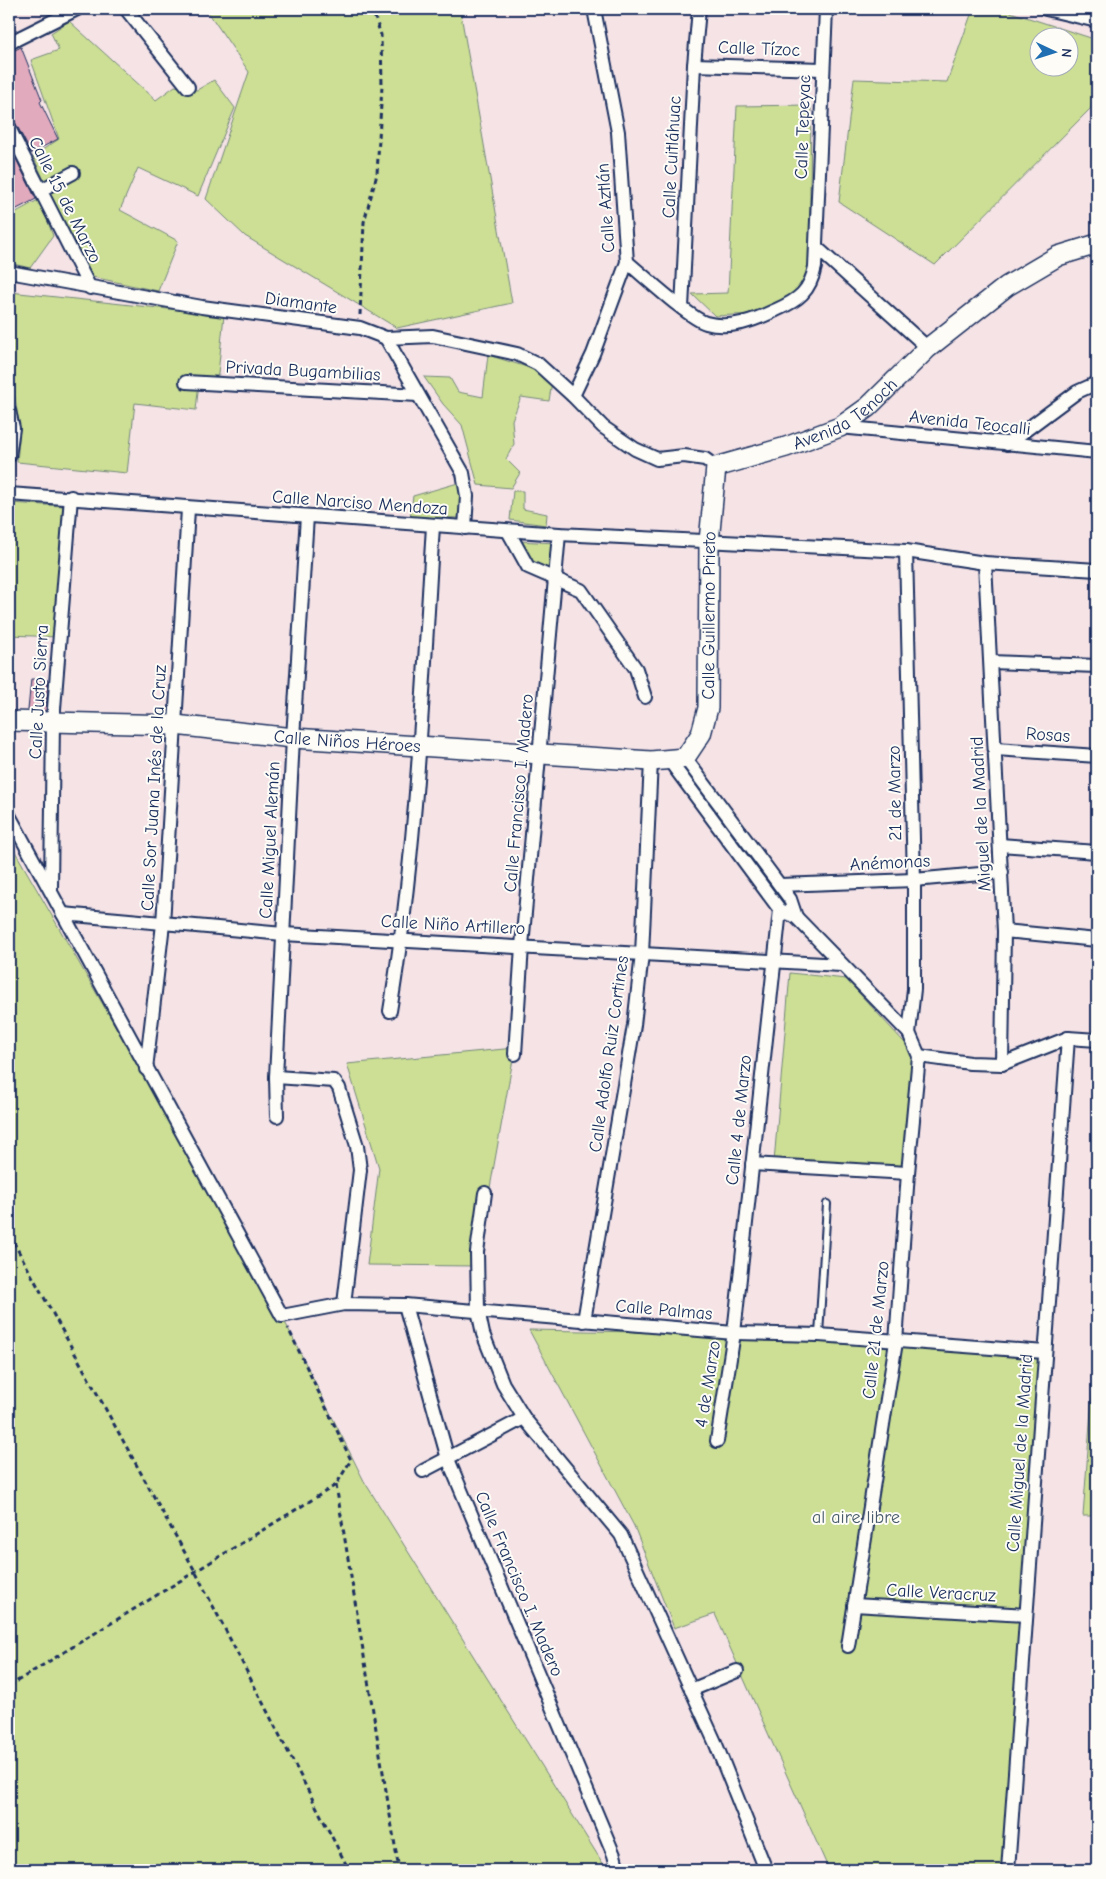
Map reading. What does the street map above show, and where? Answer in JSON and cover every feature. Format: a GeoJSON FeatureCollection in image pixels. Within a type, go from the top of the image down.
{"type":"FeatureCollection","features":[{"type":"Feature","properties":{"kind":"street"},"geometry":{"type":"LineString","coordinates":[[9,43],[77,9]]}},
{"type":"Feature","properties":{"kind":"street"},"geometry":{"type":"LineString","coordinates":[[126,9],[188,87]]}},
{"type":"Feature","properties":{"kind":"street","name":"Calle Aztlán"},"geometry":{"type":"LineString","coordinates":[[573,396],[594,354],[627,262],[618,132],[594,9]]}},
{"type":"Feature","properties":{"kind":"street","name":"Calle Cuitláhuac"},"geometry":{"type":"LineString","coordinates":[[682,308],[694,65],[699,9]]}},
{"type":"Feature","properties":{"kind":"street","name":"Calle Tepeyac"},"geometry":{"type":"LineString","coordinates":[[627,262],[682,308],[705,323],[728,326],[757,320],[799,298],[812,283],[815,267],[826,9]]}},
{"type":"Feature","properties":{"kind":"street"},"geometry":{"type":"LineString","coordinates":[[1046,9],[1097,21]]}},
{"type":"Feature","properties":{"kind":"street","name":"Calle Tízoc"},"geometry":{"type":"LineString","coordinates":[[694,65],[822,69]]}},
{"type":"Feature","properties":{"kind":"street","name":"Calle 15 de Marzo"},"geometry":{"type":"LineString","coordinates":[[9,128],[90,288]]}},
{"type":"Feature","properties":{"kind":"street"},"geometry":{"type":"LineString","coordinates":[[41,190],[72,173]]}},
{"type":"Feature","properties":{"kind":"street","name":"Avenida Tenoch"},"geometry":{"type":"LineString","coordinates":[[716,467],[786,447],[840,427],[868,407],[928,348],[1007,286],[1058,256],[1097,244]]}},
{"type":"Feature","properties":{"kind":"street"},"geometry":{"type":"LineString","coordinates":[[816,247],[928,348]]}},
{"type":"Feature","properties":{"kind":"street","name":"Diamante"},"geometry":{"type":"LineString","coordinates":[[9,272],[202,307],[360,328],[386,338],[433,336],[517,354],[538,364],[573,396]]}},
{"type":"Feature","properties":{"kind":"street"},"geometry":{"type":"LineString","coordinates":[[386,338],[463,474],[467,496],[465,528]]}},
{"type":"Feature","properties":{"kind":"street","name":"Privada Bugambilias"},"geometry":{"type":"LineString","coordinates":[[186,382],[418,395]]}},
{"type":"Feature","properties":{"kind":"street"},"geometry":{"type":"LineString","coordinates":[[1008,444],[1077,392],[1097,384]]}},
{"type":"Feature","properties":{"kind":"street"},"geometry":{"type":"LineString","coordinates":[[573,396],[603,427],[636,449],[657,459],[684,456],[705,459],[716,467]]}},
{"type":"Feature","properties":{"kind":"street"},"geometry":{"type":"LineString","coordinates":[[9,411],[12,428],[9,456]]}},
{"type":"Feature","properties":{"kind":"street","name":"Avenida Teocalli"},"geometry":{"type":"LineString","coordinates":[[840,427],[1097,452]]}},
{"type":"Feature","properties":{"kind":"street","name":"Calle Guillermo Prieto"},"geometry":{"type":"LineString","coordinates":[[669,759],[701,734],[708,708],[709,542],[716,467]]}},
{"type":"Feature","properties":{"kind":"street","name":"Calle Narciso Mendoza"},"geometry":{"type":"LineString","coordinates":[[9,494],[71,497],[188,509],[508,531],[906,551]]}},
{"type":"Feature","properties":{"kind":"street","name":"Calle Justo Sierra"},"geometry":{"type":"LineString","coordinates":[[51,889],[52,721],[71,497]]}},
{"type":"Feature","properties":{"kind":"street","name":"Calle Sor Juana Inés de la Cruz"},"geometry":{"type":"LineString","coordinates":[[146,1069],[163,924],[188,509]]}},
{"type":"Feature","properties":{"kind":"street","name":"Calle Miguel Alemán"},"geometry":{"type":"LineString","coordinates":[[277,1116],[276,1077],[283,934],[307,516]]}},
{"type":"Feature","properties":{"kind":"street"},"geometry":{"type":"LineString","coordinates":[[390,1010],[402,939],[420,746],[433,526]]}},
{"type":"Feature","properties":{"kind":"street"},"geometry":{"type":"LineString","coordinates":[[508,531],[528,567],[581,590],[636,669],[645,697]]}},
{"type":"Feature","properties":{"kind":"street","name":"Calle Francisco I. Madero"},"geometry":{"type":"LineString","coordinates":[[515,1054],[522,946],[559,534]]}},
{"type":"Feature","properties":{"kind":"street"},"geometry":{"type":"LineString","coordinates":[[906,551],[985,564],[1097,570]]}},
{"type":"Feature","properties":{"kind":"street","name":"21 de Marzo"},"geometry":{"type":"LineString","coordinates":[[906,551],[914,880],[914,989],[909,1034]]}},
{"type":"Feature","properties":{"kind":"street","name":"Miguel de la Madrid"},"geometry":{"type":"LineString","coordinates":[[985,564],[1002,872],[1004,931],[1002,1064]]}},
{"type":"Feature","properties":{"kind":"street"},"geometry":{"type":"LineString","coordinates":[[991,662],[1097,666]]}},
{"type":"Feature","properties":{"kind":"street","name":"Calle Niños Héroes"},"geometry":{"type":"LineString","coordinates":[[9,721],[175,725],[293,738],[669,759]]}},
{"type":"Feature","properties":{"kind":"street","name":"Rosas"},"geometry":{"type":"LineString","coordinates":[[996,749],[1097,756]]}},
{"type":"Feature","properties":{"kind":"street"},"geometry":{"type":"LineString","coordinates":[[669,759],[780,885],[790,900],[796,917]]}},
{"type":"Feature","properties":{"kind":"street"},"geometry":{"type":"LineString","coordinates":[[669,759],[780,910],[796,917],[909,1034],[919,1056],[970,1063],[1002,1064],[1068,1038],[1097,1040]]}},
{"type":"Feature","properties":{"kind":"street","name":"Calle Adolfo Ruiz Cortines"},"geometry":{"type":"LineString","coordinates":[[584,1321],[634,1025],[669,759]]}},
{"type":"Feature","properties":{"kind":"street"},"geometry":{"type":"LineString","coordinates":[[9,815],[282,1316]]}},
{"type":"Feature","properties":{"kind":"street"},"geometry":{"type":"LineString","coordinates":[[1000,845],[1097,852]]}},
{"type":"Feature","properties":{"kind":"street","name":"Anémonas"},"geometry":{"type":"LineString","coordinates":[[780,885],[914,880],[1002,872]]}},
{"type":"Feature","properties":{"kind":"street","name":"Calle 4 de Marzo"},"geometry":{"type":"LineString","coordinates":[[734,1333],[780,910]]}},
{"type":"Feature","properties":{"kind":"street","name":"Calle Niño Artillero"},"geometry":{"type":"LineString","coordinates":[[63,914],[283,934],[402,939],[841,965]]}},
{"type":"Feature","properties":{"kind":"street"},"geometry":{"type":"LineString","coordinates":[[1004,931],[1097,940]]}},
{"type":"Feature","properties":{"kind":"street","name":"Calle Miguel de la Madrid"},"geometry":{"type":"LineString","coordinates":[[1008,1870],[1068,1038]]}},
{"type":"Feature","properties":{"kind":"street","name":"Calle 21 de Marzo"},"geometry":{"type":"LineString","coordinates":[[848,1646],[896,1342],[908,1174],[919,1056]]}},
{"type":"Feature","properties":{"kind":"street"},"geometry":{"type":"LineString","coordinates":[[276,1077],[334,1081],[339,1088],[357,1146],[360,1170],[344,1304]]}},
{"type":"Feature","properties":{"kind":"street"},"geometry":{"type":"LineString","coordinates":[[752,1164],[908,1174]]}},
{"type":"Feature","properties":{"kind":"street"},"geometry":{"type":"LineString","coordinates":[[485,1193],[477,1252],[478,1310],[483,1334],[503,1384],[524,1418],[621,1535],[715,1742],[766,1870]]}},
{"type":"Feature","properties":{"kind":"street","name":"Calle Palmas"},"geometry":{"type":"LineString","coordinates":[[282,1316],[344,1304],[405,1305],[734,1333],[819,1335],[1045,1352]]}},
{"type":"Feature","properties":{"kind":"street","name":"Calle Francisco I. Madero"},"geometry":{"type":"LineString","coordinates":[[405,1305],[448,1459],[614,1855],[618,1870]]}},
{"type":"Feature","properties":{"kind":"street","name":"4 de Marzo"},"geometry":{"type":"LineString","coordinates":[[717,1441],[734,1333]]}},
{"type":"Feature","properties":{"kind":"street"},"geometry":{"type":"LineString","coordinates":[[422,1471],[524,1418]]}},
{"type":"Feature","properties":{"kind":"street","name":"Calle Veracruz"},"geometry":{"type":"LineString","coordinates":[[854,1605],[1026,1615]]}},
{"type":"Feature","properties":{"kind":"street"},"geometry":{"type":"LineString","coordinates":[[691,1690],[737,1671]]}},
{"type":"Feature","properties":{"kind":"lane"},"geometry":{"type":"LineString","coordinates":[[819,1335],[827,1204]]}},
{"type":"Feature","properties":{"kind":"path"},"geometry":{"type":"LineString","coordinates":[[360,328],[364,222],[377,174],[382,86],[381,35],[372,9]]}},
{"type":"Feature","properties":{"kind":"path"},"geometry":{"type":"LineString","coordinates":[[9,1234],[196,1571],[349,1870]]}},
{"type":"Feature","properties":{"kind":"path"},"geometry":{"type":"LineString","coordinates":[[9,1686],[336,1485],[351,1460],[282,1316]]}},
{"type":"Feature","properties":{"kind":"path"},"geometry":{"type":"LineString","coordinates":[[336,1485],[399,1870]]}},
{"type":"Feature","properties":{"kind":"green space"},"geometry":{"type":"Polygon","coordinates":[[[206,9],[460,9],[512,303],[397,328],[245,236],[206,199],[249,72],[206,9]]]}},
{"type":"Feature","properties":{"kind":"green space"},"geometry":{"type":"Polygon","coordinates":[[[973,9],[1001,9],[1060,28],[1028,28],[1028,78],[1078,78],[1078,34],[1097,40],[1097,86],[1091,108],[935,265],[839,202],[854,79],[947,82],[973,9]]]}},
{"type":"Feature","properties":{"kind":"green space"},"geometry":{"type":"Polygon","coordinates":[[[69,21],[156,100],[175,86],[197,90],[214,80],[235,108],[198,196],[138,168],[120,210],[178,241],[158,291],[88,276],[33,156],[59,139],[31,60],[59,50],[51,33],[69,21]]]}},
{"type":"Feature","properties":{"kind":"green space"},"geometry":{"type":"Polygon","coordinates":[[[811,105],[809,280],[782,306],[754,314],[715,316],[692,294],[728,293],[737,106],[811,105]]]}},
{"type":"Feature","properties":{"kind":"green space"},"geometry":{"type":"Polygon","coordinates":[[[40,199],[53,236],[30,268],[9,263],[9,216],[40,199]]]}},
{"type":"Feature","properties":{"kind":"green space"},"geometry":{"type":"Polygon","coordinates":[[[10,292],[224,315],[217,384],[199,382],[196,410],[135,403],[127,473],[17,462],[20,429],[9,361],[10,292]]]}},
{"type":"Feature","properties":{"kind":"green space"},"geometry":{"type":"Polygon","coordinates":[[[488,355],[553,375],[549,401],[521,397],[512,420],[514,444],[506,459],[520,473],[511,488],[478,485],[462,425],[443,404],[424,377],[450,378],[458,392],[483,397],[488,355]]]}},
{"type":"Feature","properties":{"kind":"green space"},"geometry":{"type":"Polygon","coordinates":[[[458,483],[465,518],[410,517],[413,496],[458,483]]]}},
{"type":"Feature","properties":{"kind":"green space"},"geometry":{"type":"Polygon","coordinates":[[[513,491],[523,491],[523,509],[547,514],[546,525],[510,520],[513,491]]]}},
{"type":"Feature","properties":{"kind":"green space"},"geometry":{"type":"Polygon","coordinates":[[[9,503],[63,506],[58,637],[9,635],[9,503]]]}},
{"type":"Feature","properties":{"kind":"green space"},"geometry":{"type":"Polygon","coordinates":[[[518,541],[556,543],[551,573],[531,565],[518,541]]]}},
{"type":"Feature","properties":{"kind":"green space"},"geometry":{"type":"Polygon","coordinates":[[[9,841],[282,1316],[364,1481],[607,1870],[9,1870],[9,841]]]}},
{"type":"Feature","properties":{"kind":"green space"},"geometry":{"type":"Polygon","coordinates":[[[790,973],[846,979],[915,1054],[908,1172],[774,1162],[790,973]]]}},
{"type":"Feature","properties":{"kind":"green space"},"geometry":{"type":"Polygon","coordinates":[[[515,1048],[476,1266],[367,1265],[379,1168],[347,1064],[515,1048]]]}},
{"type":"Feature","properties":{"kind":"green space","name":"al aire libre"},"geometry":{"type":"Polygon","coordinates":[[[529,1330],[751,1334],[1038,1359],[1012,1788],[1009,1870],[829,1870],[715,1614],[674,1628],[634,1526],[529,1330]]]}},
{"type":"Feature","properties":{"kind":"green space"},"geometry":{"type":"Polygon","coordinates":[[[1097,1331],[1097,1516],[1083,1516],[1097,1331]]]}},
{"type":"Feature","properties":{"kind":"building"},"geometry":{"type":"Polygon","coordinates":[[[21,47],[42,100],[40,102],[58,139],[31,153],[9,110],[9,53],[21,47]]]}},
{"type":"Feature","properties":{"kind":"building"},"geometry":{"type":"Polygon","coordinates":[[[9,148],[36,199],[9,213],[9,148]]]}},
{"type":"Feature","properties":{"kind":"building"},"geometry":{"type":"Polygon","coordinates":[[[31,679],[48,680],[46,711],[28,710],[31,679]]]}}]}
